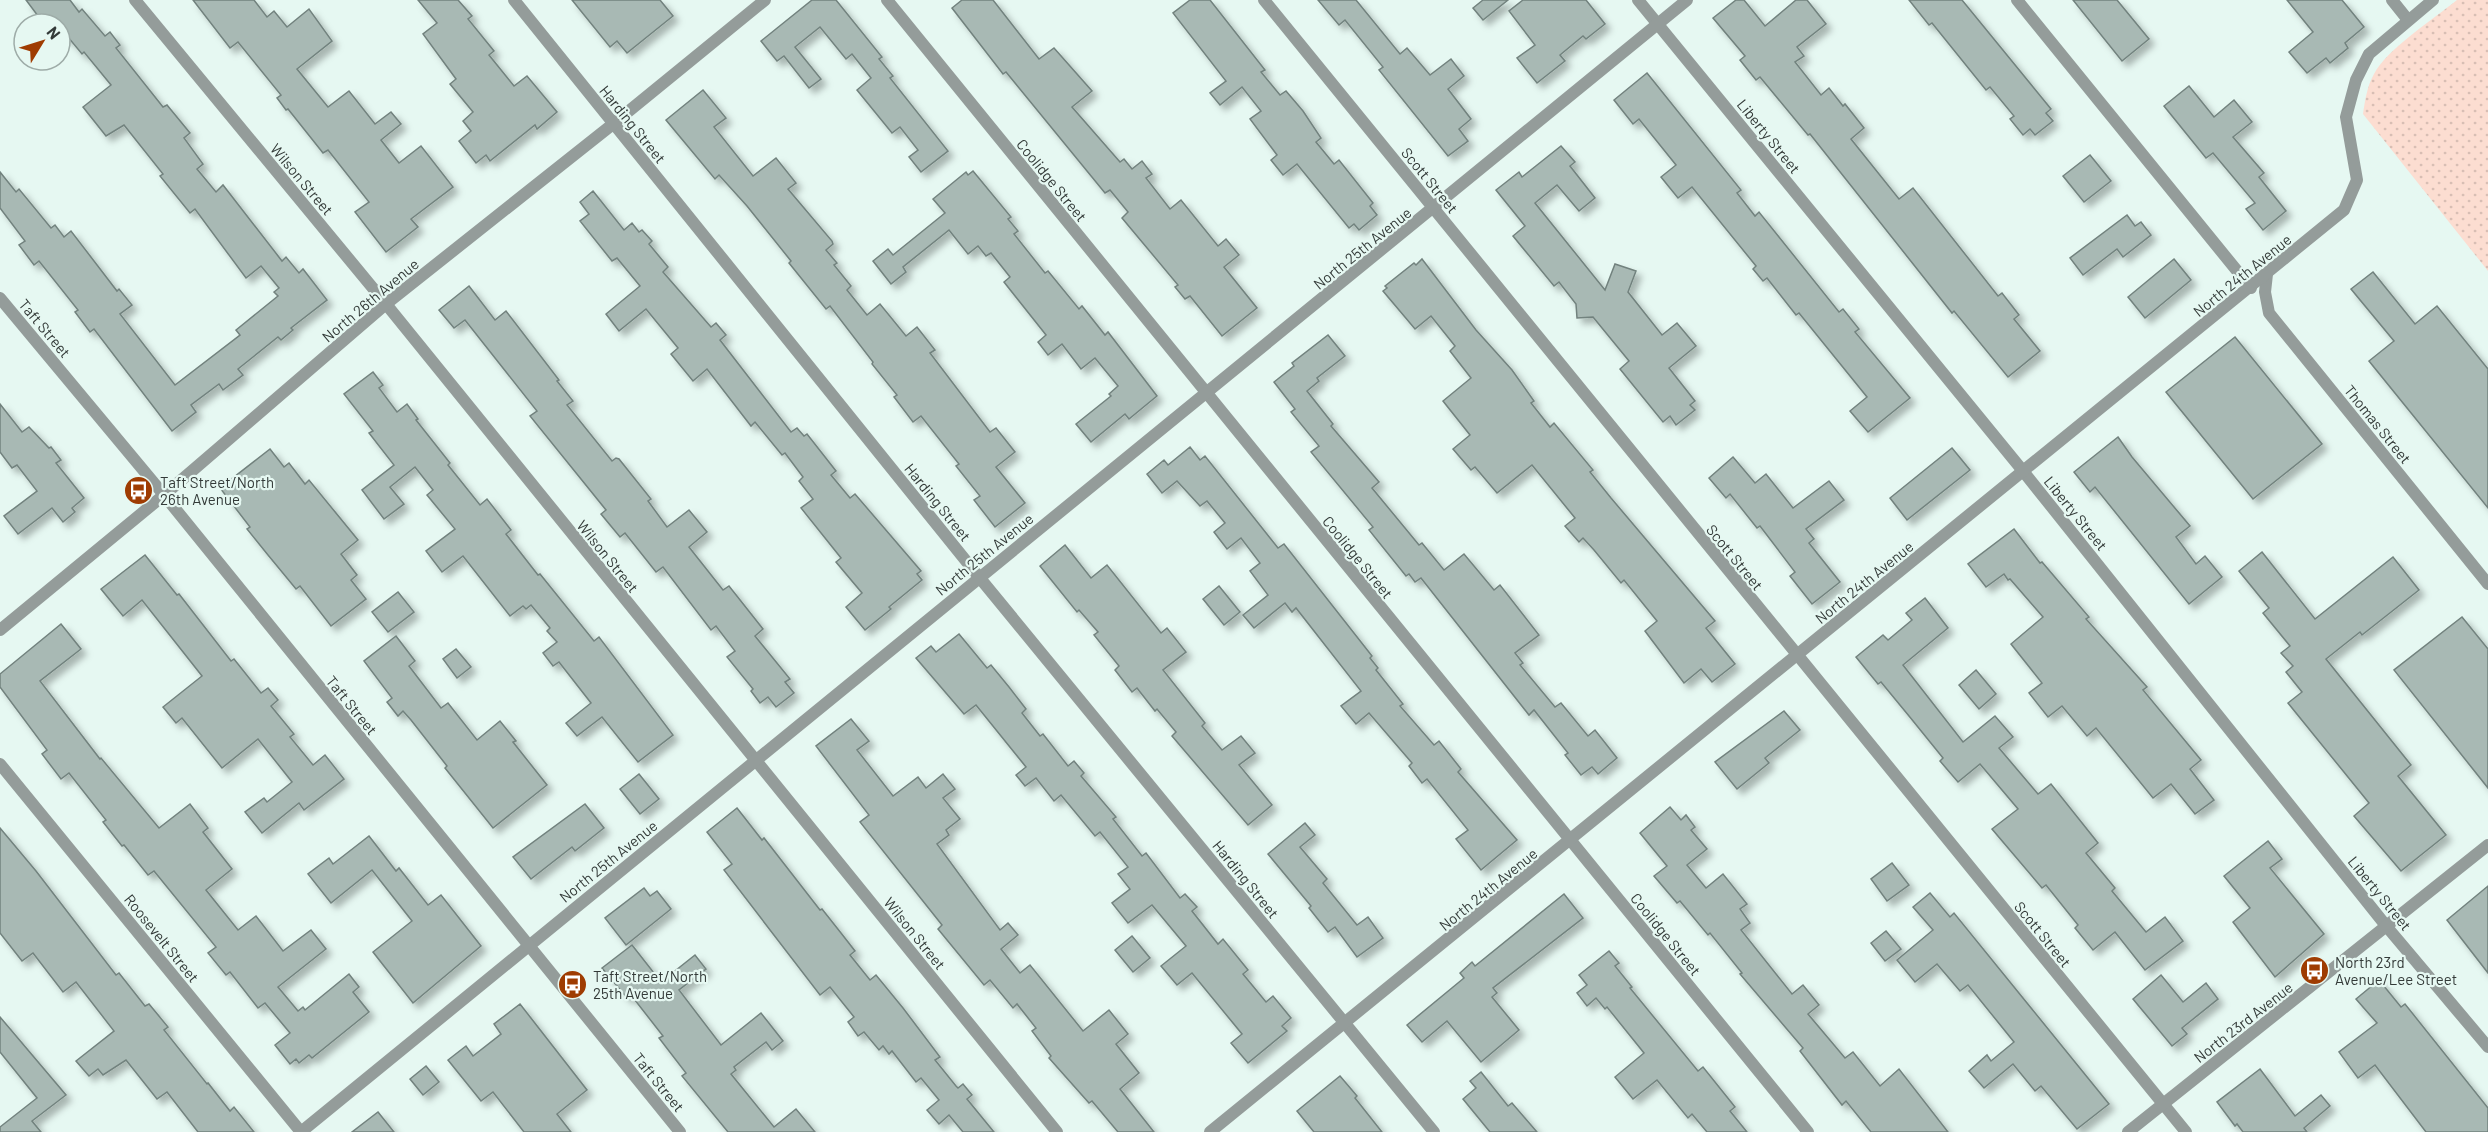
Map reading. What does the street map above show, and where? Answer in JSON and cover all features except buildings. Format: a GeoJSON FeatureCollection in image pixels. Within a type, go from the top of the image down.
{"type":"FeatureCollection","features":[{"type":"Feature","properties":{"kind":"street","name":"Wilson Street"},"geometry":{"type":"LineString","coordinates":[[135,0],[386,304],[1058,1132]]}},
{"type":"Feature","properties":{"kind":"street","name":"Harding Street"},"geometry":{"type":"LineString","coordinates":[[514,0],[979,577],[1434,1132]]}},
{"type":"Feature","properties":{"kind":"street","name":"North 26th Avenue"},"geometry":{"type":"LineString","coordinates":[[0,630],[164,495],[386,304],[765,0]]}},
{"type":"Feature","properties":{"kind":"street","name":"Coolidge Street"},"geometry":{"type":"LineString","coordinates":[[887,0],[1808,1132]]}},
{"type":"Feature","properties":{"kind":"street","name":"Scott Street"},"geometry":{"type":"LineString","coordinates":[[1264,0],[2186,1132]]}},
{"type":"Feature","properties":{"kind":"street","name":"Liberty Street"},"geometry":{"type":"LineString","coordinates":[[1638,0],[2023,471],[2387,927],[2488,1047]]}},
{"type":"Feature","properties":{"kind":"street","name":"North 25th Avenue"},"geometry":{"type":"LineString","coordinates":[[301,1132],[1687,0]]}},
{"type":"Feature","properties":{"kind":"street"},"geometry":{"type":"LineString","coordinates":[[2017,0],[2251,288]]}},
{"type":"Feature","properties":{"kind":"street"},"geometry":{"type":"LineString","coordinates":[[2392,0],[2408,20]]}},
{"type":"Feature","properties":{"kind":"street","name":"North 24th Avenue"},"geometry":{"type":"LineString","coordinates":[[1210,1132],[1571,841],[2344,210],[2356,180],[2346,117],[2356,80],[2369,54],[2433,0]]}},
{"type":"Feature","properties":{"kind":"street","name":"Thomas Street"},"geometry":{"type":"LineString","coordinates":[[2268,274],[2265,292],[2269,312],[2488,584]]}},
{"type":"Feature","properties":{"kind":"street","name":"Taft Street"},"geometry":{"type":"LineString","coordinates":[[0,298],[164,495],[680,1132]]}},
{"type":"Feature","properties":{"kind":"street","name":"Roosevelt Street"},"geometry":{"type":"LineString","coordinates":[[0,764],[301,1132]]}},
{"type":"Feature","properties":{"kind":"street","name":"North 23rd Avenue"},"geometry":{"type":"LineString","coordinates":[[2128,1132],[2488,844]]}},
{"type":"Feature","properties":{"kind":"shaded area"},"geometry":{"type":"Polygon","coordinates":[[[2457,0],[2488,0],[2488,271],[2363,114],[2370,83],[2380,65],[2400,45],[2457,0]]]}},
{"type":"Feature","properties":{"kind":"place","name":"Taft Street/North 26th Avenue"},"geometry":{"type":"Point","coordinates":[139,491]}},
{"type":"Feature","properties":{"kind":"place","name":"North 23rd Avenue/Lee Street"},"geometry":{"type":"Point","coordinates":[2314,971]}},
{"type":"Feature","properties":{"kind":"place","name":"Taft Street/North 25th Avenue"},"geometry":{"type":"Point","coordinates":[572,985]}}]}
